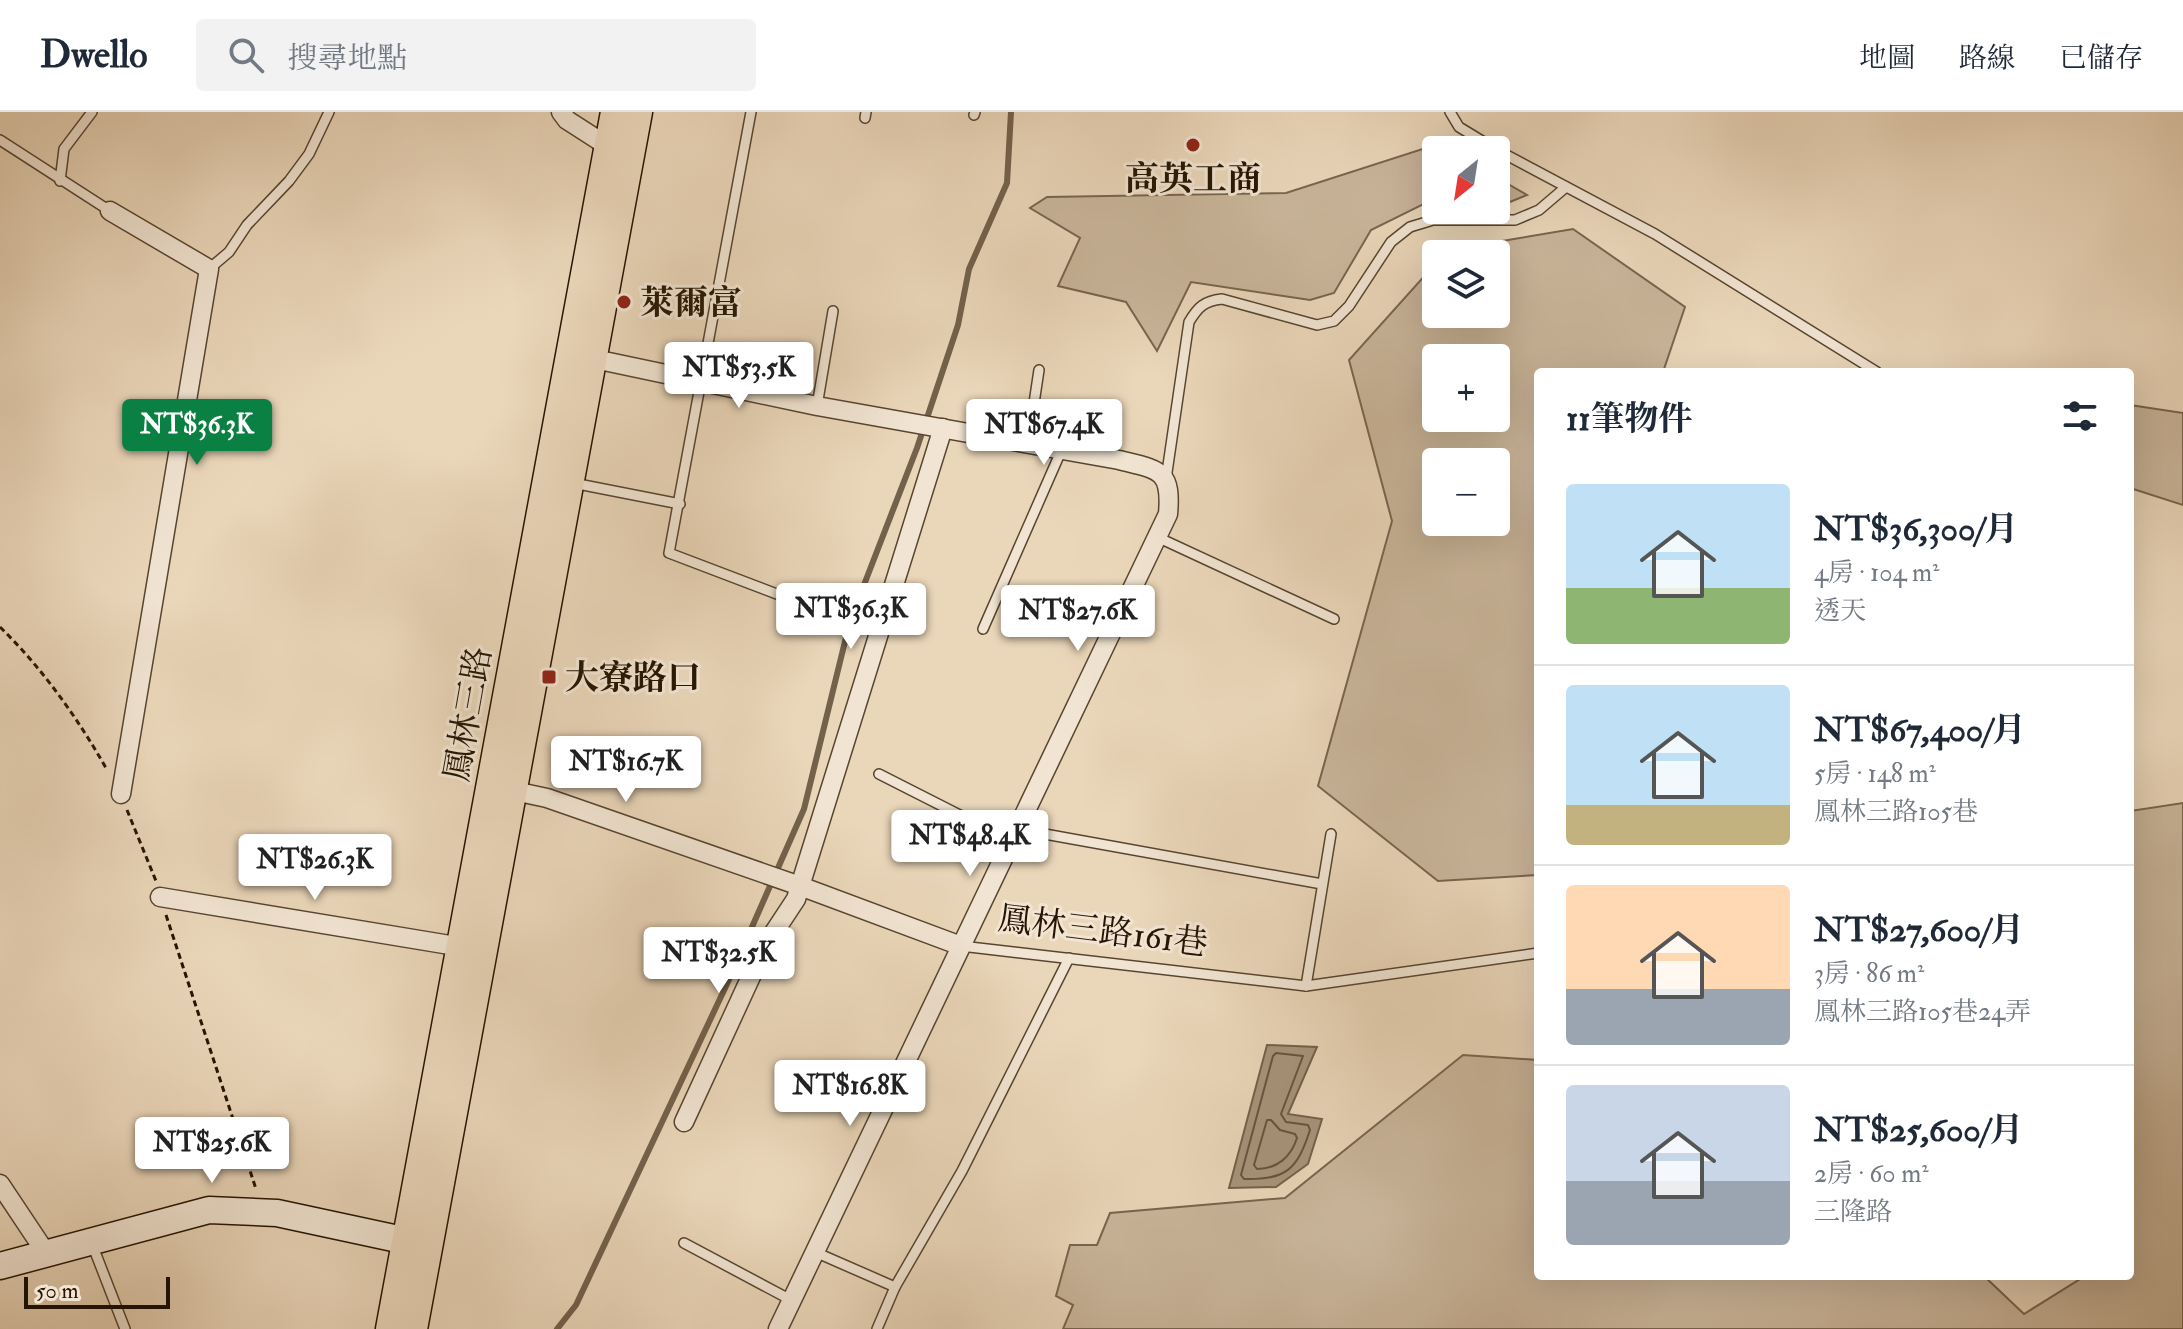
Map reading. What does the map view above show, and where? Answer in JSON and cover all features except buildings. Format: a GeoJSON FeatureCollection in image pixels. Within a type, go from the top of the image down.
{"type":"FeatureCollection","features":[{"type":"Feature","properties":{"kind":"main road","name":"鳳林三路"},"geometry":{"type":"LineString","coordinates":[[615,112],[620,150]]}},
{"type":"Feature","properties":{"kind":"main road","name":"鳳林三路"},"geometry":{"type":"LineString","coordinates":[[390,1329],[419,1244],[620,150],[638,112]]}},
{"type":"Feature","properties":{"kind":"main road","name":"鳳林三路"},"geometry":{"type":"LineString","coordinates":[[413,1329],[419,1244],[462,947],[502,788],[570,482],[581,356]]}},
{"type":"Feature","properties":{"kind":"street"},"geometry":{"type":"LineString","coordinates":[[561,112],[567,120],[620,150]]}},
{"type":"Feature","properties":{"kind":"street"},"geometry":{"type":"LineString","coordinates":[[110,211],[209,269],[121,794]]}},
{"type":"Feature","properties":{"kind":"street"},"geometry":{"type":"LineString","coordinates":[[581,356],[817,406],[1062,449],[1151,468],[1166,479]]}},
{"type":"Feature","properties":{"kind":"street"},"geometry":{"type":"LineString","coordinates":[[684,1122],[765,946],[796,899],[795,884],[931,426]]}},
{"type":"Feature","properties":{"kind":"street","name":"鳳林三路161巷"},"geometry":{"type":"LineString","coordinates":[[961,946],[1168,514],[1170,492],[1166,479]]}},
{"type":"Feature","properties":{"kind":"street"},"geometry":{"type":"LineString","coordinates":[[502,788],[547,798],[795,884],[961,946],[778,1329]]}},
{"type":"Feature","properties":{"kind":"street"},"geometry":{"type":"LineString","coordinates":[[160,897],[462,947]]}},
{"type":"Feature","properties":{"kind":"street"},"geometry":{"type":"LineString","coordinates":[[0,1184],[46,1253]]}},
{"type":"Feature","properties":{"kind":"street"},"geometry":{"type":"LineString","coordinates":[[0,1266],[209,1210],[277,1213],[419,1244]]}},
{"type":"Feature","properties":{"kind":"lane"},"geometry":{"type":"LineString","coordinates":[[60,181],[64,149],[92,112]]}},
{"type":"Feature","properties":{"kind":"lane"},"geometry":{"type":"LineString","coordinates":[[209,269],[229,252],[247,225],[289,181],[309,154],[329,112]]}},
{"type":"Feature","properties":{"kind":"lane"},"geometry":{"type":"LineString","coordinates":[[751,112],[669,553],[803,604]]}},
{"type":"Feature","properties":{"kind":"lane"},"geometry":{"type":"LineString","coordinates":[[1450,112],[1459,127],[1655,234],[1871,368]]}},
{"type":"Feature","properties":{"kind":"lane"},"geometry":{"type":"LineString","coordinates":[[0,140],[110,211]]}},
{"type":"Feature","properties":{"kind":"lane"},"geometry":{"type":"LineString","coordinates":[[1166,479],[1189,322],[1198,307],[1210,300],[1222,299],[1317,325],[1334,321],[1349,306],[1391,242],[1410,227],[1433,220],[1515,220],[1539,210],[1566,187]]}},
{"type":"Feature","properties":{"kind":"lane"},"geometry":{"type":"LineString","coordinates":[[817,406],[833,311]]}},
{"type":"Feature","properties":{"kind":"lane"},"geometry":{"type":"LineString","coordinates":[[1028,443],[1039,370]]}},
{"type":"Feature","properties":{"kind":"lane"},"geometry":{"type":"LineString","coordinates":[[983,629],[1062,449]]}},
{"type":"Feature","properties":{"kind":"lane"},"geometry":{"type":"LineString","coordinates":[[570,482],[680,504]]}},
{"type":"Feature","properties":{"kind":"lane"},"geometry":{"type":"LineString","coordinates":[[1157,537],[1334,619]]}},
{"type":"Feature","properties":{"kind":"lane"},"geometry":{"type":"LineString","coordinates":[[879,774],[1014,835],[1322,884]]}},
{"type":"Feature","properties":{"kind":"lane"},"geometry":{"type":"LineString","coordinates":[[1306,986],[1331,834]]}},
{"type":"Feature","properties":{"kind":"lane","name":"鳳林三路161巷"},"geometry":{"type":"LineString","coordinates":[[961,946],[1306,986],[1534,954]]}},
{"type":"Feature","properties":{"kind":"lane"},"geometry":{"type":"LineString","coordinates":[[877,1329],[895,1287],[962,1171],[1069,958]]}},
{"type":"Feature","properties":{"kind":"lane"},"geometry":{"type":"LineString","coordinates":[[91,1241],[125,1329]]}},
{"type":"Feature","properties":{"kind":"lane"},"geometry":{"type":"LineString","coordinates":[[684,1243],[791,1300]]}},
{"type":"Feature","properties":{"kind":"lane"},"geometry":{"type":"LineString","coordinates":[[815,1252],[895,1287]]}},
{"type":"Feature","properties":{"kind":"shaded area"},"geometry":{"type":"Polygon","coordinates":[[[1422,149],[1422,205],[1371,230],[1334,293],[1310,300],[1191,282],[1157,351],[1126,302],[1058,286],[1080,238],[1030,208],[1047,197],[1286,193],[1422,149]]]}},
{"type":"Feature","properties":{"kind":"shaded area"},"geometry":{"type":"Polygon","coordinates":[[[1510,185],[1527,195],[1510,202],[1510,185]]]}},
{"type":"Feature","properties":{"kind":"shaded area"},"geometry":{"type":"Polygon","coordinates":[[[1573,229],[1685,307],[1664,368],[1534,368],[1534,875],[1438,881],[1318,786],[1392,521],[1349,360],[1422,279],[1422,328],[1510,328],[1510,240],[1508,240],[1573,229]]]}},
{"type":"Feature","properties":{"kind":"shaded area"},"geometry":{"type":"Polygon","coordinates":[[[2134,406],[2183,413],[2183,505],[2134,489],[2134,406]]]}},
{"type":"Feature","properties":{"kind":"shaded area"},"geometry":{"type":"Polygon","coordinates":[[[2183,803],[2183,1329],[1063,1329],[1073,1305],[1056,1296],[1070,1245],[1097,1245],[1110,1213],[1285,1198],[1463,1055],[1534,1060],[1534,1280],[1988,1280],[2024,1314],[2079,1280],[2134,1280],[2134,810],[2183,803]]]}},
{"type":"Feature","properties":{"kind":"water"},"geometry":{"type":"Polygon","coordinates":[[[1267,1045],[1317,1047],[1288,1114],[1322,1119],[1308,1164],[1276,1187],[1229,1188],[1267,1045]]]}},
{"type":"Feature","properties":{"kind":"waterway"},"geometry":{"type":"LineString","coordinates":[[557,1329],[576,1305],[726,986],[804,809],[850,621],[917,448],[958,325],[969,269],[1007,183],[1011,112]]}},
{"type":"Feature","properties":{"kind":"place","name":"高英工商"},"geometry":{"type":"Point","coordinates":[1193,145]}},
{"type":"Feature","properties":{"kind":"place","name":"萊爾富"},"geometry":{"type":"Point","coordinates":[624,302]}},
{"type":"Feature","properties":{"kind":"place","name":"大寮路口"},"geometry":{"type":"Point","coordinates":[549,677]}}]}
